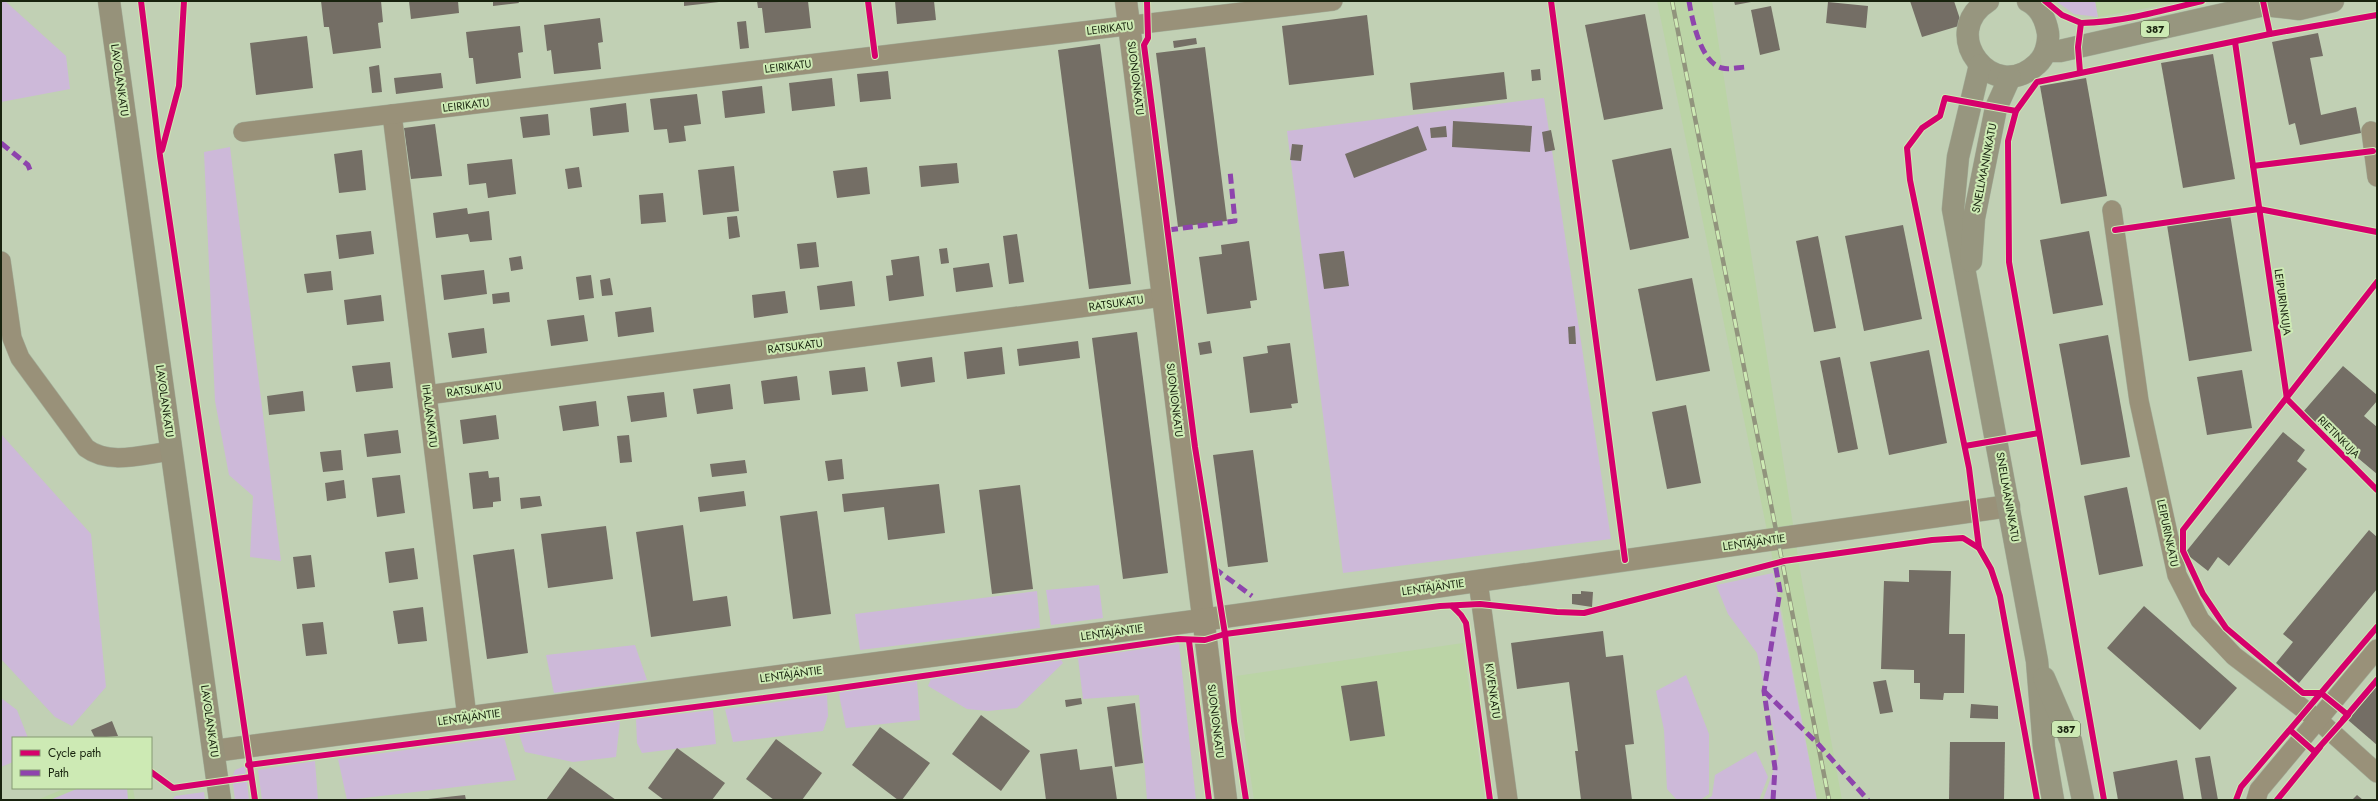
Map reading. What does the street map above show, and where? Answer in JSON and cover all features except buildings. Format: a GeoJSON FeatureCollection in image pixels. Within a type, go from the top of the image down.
{"type":"FeatureCollection","features":[{"type":"Feature","properties":{"kind":"main road","name":"LAVOLANKATU"},"geometry":{"type":"LineString","coordinates":[[109,1],[220,800]]}},
{"type":"Feature","properties":{"kind":"main road"},"geometry":{"type":"LineString","coordinates":[[1983,2],[1973,15],[1968,28],[1970,48],[1980,65],[1989,72],[2010,77],[2031,69],[2040,61],[2046,51],[2048,37],[2047,24],[2041,12],[2028,1]]}},
{"type":"Feature","properties":{"kind":"main road","name":"387"},"geometry":{"type":"LineString","coordinates":[[2046,51],[2060,51],[2268,3],[2298,5],[2332,1]]}},
{"type":"Feature","properties":{"kind":"main road","name":"SNELLMANINKATU"},"geometry":{"type":"LineString","coordinates":[[1980,65],[1958,157],[1953,209],[1969,286],[2038,661],[2044,747],[2053,800]]}},
{"type":"Feature","properties":{"kind":"main road","name":"SNELLMANINKATU"},"geometry":{"type":"LineString","coordinates":[[1969,286],[1974,218],[1980,186],[1996,108],[2010,77]]}},
{"type":"Feature","properties":{"kind":"main road","name":"SNELLMANINKATU"},"geometry":{"type":"LineString","coordinates":[[2038,661],[2071,741],[2083,800]]}},
{"type":"Feature","properties":{"kind":"street","name":"SUONIONKATU"},"geometry":{"type":"LineString","coordinates":[[1126,1],[1202,620],[1226,800]]}},
{"type":"Feature","properties":{"kind":"street","name":"LEIRIKATU"},"geometry":{"type":"LineString","coordinates":[[243,132],[1333,1]]}},
{"type":"Feature","properties":{"kind":"street","name":"IHALANKATU"},"geometry":{"type":"LineString","coordinates":[[392,114],[467,717]]}},
{"type":"Feature","properties":{"kind":"street"},"geometry":{"type":"LineString","coordinates":[[2371,131],[2377,177]]}},
{"type":"Feature","properties":{"kind":"street","name":"LEIPURINKATU"},"geometry":{"type":"LineString","coordinates":[[2112,210],[2139,401],[2177,574],[2200,620],[2234,656],[2318,720],[2377,773]]}},
{"type":"Feature","properties":{"kind":"street"},"geometry":{"type":"LineString","coordinates":[[1,261],[15,348],[20,358],[86,448],[96,455],[107,458],[172,451]]}},
{"type":"Feature","properties":{"kind":"street","name":"RATSUKATU"},"geometry":{"type":"LineString","coordinates":[[427,395],[1162,297]]}},
{"type":"Feature","properties":{"kind":"street","name":"LENTÄJÄNTIE"},"geometry":{"type":"LineString","coordinates":[[214,751],[1202,620],[2009,506]]}},
{"type":"Feature","properties":{"kind":"street","name":"KIVENKATU"},"geometry":{"type":"LineString","coordinates":[[1478,581],[1508,800]]}},
{"type":"Feature","properties":{"kind":"street"},"geometry":{"type":"LineString","coordinates":[[2256,800],[2259,790],[2377,649]]}},
{"type":"Feature","properties":{"kind":"shaded area"},"geometry":{"type":"Polygon","coordinates":[[[1,1],[5,1],[66,56],[70,89],[1,102],[1,1]]]}},
{"type":"Feature","properties":{"kind":"shaded area"},"geometry":{"type":"Polygon","coordinates":[[[1657,1],[1712,1],[1801,576],[1842,800],[1817,800],[1769,540],[1657,1]]]}},
{"type":"Feature","properties":{"kind":"shaded area"},"geometry":{"type":"Polygon","coordinates":[[[2056,1],[2095,1],[2098,17],[2074,14],[2056,1]]]}},
{"type":"Feature","properties":{"kind":"shaded area"},"geometry":{"type":"Polygon","coordinates":[[[2095,1],[2185,1],[2098,17],[2095,1]]]}},
{"type":"Feature","properties":{"kind":"shaded area"},"geometry":{"type":"Polygon","coordinates":[[[1544,98],[1611,539],[1343,573],[1287,131],[1544,98]]]}},
{"type":"Feature","properties":{"kind":"shaded area"},"geometry":{"type":"Polygon","coordinates":[[[230,147],[281,561],[250,557],[253,496],[229,475],[215,401],[204,152],[230,147]]]}},
{"type":"Feature","properties":{"kind":"shaded area"},"geometry":{"type":"Polygon","coordinates":[[[1,434],[91,534],[106,687],[72,726],[55,717],[1,659],[1,434]]]}},
{"type":"Feature","properties":{"kind":"shaded area"},"geometry":{"type":"Polygon","coordinates":[[[1773,573],[1817,800],[1763,800],[1779,755],[1757,653],[1728,614],[1716,585],[1773,573]]]}},
{"type":"Feature","properties":{"kind":"shaded area"},"geometry":{"type":"Polygon","coordinates":[[[1099,585],[1103,618],[1051,625],[1046,590],[1099,585]]]}},
{"type":"Feature","properties":{"kind":"shaded area"},"geometry":{"type":"Polygon","coordinates":[[[1037,591],[1040,628],[860,650],[855,614],[1037,591]]]}},
{"type":"Feature","properties":{"kind":"shaded area"},"geometry":{"type":"Polygon","coordinates":[[[1463,643],[1485,800],[1254,800],[1236,676],[1463,643]]]}},
{"type":"Feature","properties":{"kind":"shaded area"},"geometry":{"type":"Polygon","coordinates":[[[1179,644],[1196,800],[1147,800],[1139,695],[1083,699],[1078,658],[1179,644]]]}},
{"type":"Feature","properties":{"kind":"shaded area"},"geometry":{"type":"Polygon","coordinates":[[[635,645],[647,680],[554,693],[546,655],[635,645]]]}},
{"type":"Feature","properties":{"kind":"shaded area"},"geometry":{"type":"Polygon","coordinates":[[[1061,660],[1063,663],[1017,708],[988,711],[967,709],[928,686],[931,679],[1061,660]]]}},
{"type":"Feature","properties":{"kind":"shaded area"},"geometry":{"type":"Polygon","coordinates":[[[1686,675],[1709,734],[1709,794],[1700,800],[1677,800],[1667,789],[1664,730],[1656,691],[1686,675]]]}},
{"type":"Feature","properties":{"kind":"shaded area"},"geometry":{"type":"Polygon","coordinates":[[[917,681],[920,720],[846,728],[839,695],[841,691],[917,681]]]}},
{"type":"Feature","properties":{"kind":"shaded area"},"geometry":{"type":"Polygon","coordinates":[[[827,695],[828,716],[823,731],[733,742],[725,709],[827,695]]]}},
{"type":"Feature","properties":{"kind":"shaded area"},"geometry":{"type":"Polygon","coordinates":[[[1,698],[17,710],[28,737],[12,737],[12,762],[1,767],[1,698]]]}},
{"type":"Feature","properties":{"kind":"shaded area"},"geometry":{"type":"Polygon","coordinates":[[[713,710],[716,744],[642,753],[637,743],[636,719],[713,710]]]}},
{"type":"Feature","properties":{"kind":"shaded area"},"geometry":{"type":"Polygon","coordinates":[[[620,721],[616,757],[573,762],[525,752],[519,734],[620,721]]]}},
{"type":"Feature","properties":{"kind":"shaded area"},"geometry":{"type":"Polygon","coordinates":[[[504,737],[516,780],[347,800],[338,759],[504,737]]]}},
{"type":"Feature","properties":{"kind":"shaded area"},"geometry":{"type":"Polygon","coordinates":[[[1756,751],[1768,777],[1759,800],[1706,800],[1712,796],[1715,775],[1756,751]]]}},
{"type":"Feature","properties":{"kind":"shaded area"},"geometry":{"type":"Polygon","coordinates":[[[315,761],[318,800],[262,800],[258,770],[315,761]]]}},
{"type":"Feature","properties":{"kind":"shaded area"},"geometry":{"type":"Polygon","coordinates":[[[245,766],[249,800],[235,800],[232,777],[235,770],[245,766]]]}},
{"type":"Feature","properties":{"kind":"shaded area"},"geometry":{"type":"Polygon","coordinates":[[[64,789],[133,789],[135,800],[37,800],[64,789]]]}},
{"type":"Feature","properties":{"kind":"shaded area"},"geometry":{"type":"Polygon","coordinates":[[[77,789],[127,789],[128,800],[50,800],[77,789]]]}},
{"type":"Feature","properties":{"kind":"shaded area"},"geometry":{"type":"Polygon","coordinates":[[[204,792],[205,800],[172,800],[175,796],[204,792]]]}},
{"type":"Feature","properties":{"kind":"railway"},"geometry":{"type":"LineString","coordinates":[[1672,1],[1829,800]]}},
{"type":"Feature","properties":{"kind":"marked path"},"geometry":{"type":"LineString","coordinates":[[1689,1],[1695,29],[1703,50],[1708,58],[1715,64],[1725,69],[1747,67]]}},
{"type":"Feature","properties":{"kind":"marked path"},"geometry":{"type":"LineString","coordinates":[[1,143],[28,165],[30,170]]}},
{"type":"Feature","properties":{"kind":"marked path"},"geometry":{"type":"LineString","coordinates":[[1168,230],[1235,221],[1230,171]]}},
{"type":"Feature","properties":{"kind":"marked path"},"geometry":{"type":"LineString","coordinates":[[1773,800],[1775,768],[1764,691],[1780,591],[1775,563]]}},
{"type":"Feature","properties":{"kind":"marked path"},"geometry":{"type":"LineString","coordinates":[[1214,568],[1252,596]]}},
{"type":"Feature","properties":{"kind":"marked path"},"geometry":{"type":"LineString","coordinates":[[1764,691],[1819,745],[1868,800]]}},
{"type":"Feature","properties":{"kind":"cycle path"},"geometry":{"type":"LineString","coordinates":[[141,1],[160,156],[255,800]]}},
{"type":"Feature","properties":{"kind":"cycle path"},"geometry":{"type":"LineString","coordinates":[[162,150],[179,86],[184,1]]}},
{"type":"Feature","properties":{"kind":"cycle path"},"geometry":{"type":"LineString","coordinates":[[868,1],[875,56]]}},
{"type":"Feature","properties":{"kind":"cycle path"},"geometry":{"type":"LineString","coordinates":[[1147,1],[1148,38],[1144,45],[1195,447],[1225,634],[1234,721],[1246,800]]}},
{"type":"Feature","properties":{"kind":"cycle path"},"geometry":{"type":"LineString","coordinates":[[1551,1],[1625,560]]}},
{"type":"Feature","properties":{"kind":"cycle path"},"geometry":{"type":"LineString","coordinates":[[2045,1],[2062,15],[2081,23],[2078,47],[2080,72]]}},
{"type":"Feature","properties":{"kind":"cycle path"},"geometry":{"type":"LineString","coordinates":[[2081,23],[2112,21],[2202,1]]}},
{"type":"Feature","properties":{"kind":"cycle path"},"geometry":{"type":"LineString","coordinates":[[2263,1],[2270,34],[2377,15]]}},
{"type":"Feature","properties":{"kind":"cycle path"},"geometry":{"type":"LineString","coordinates":[[2104,800],[2009,262],[2008,141],[2016,111],[2037,82],[2270,34]]}},
{"type":"Feature","properties":{"kind":"cycle path","name":"LEIPURINKUJA"},"geometry":{"type":"LineString","coordinates":[[2235,42],[2287,399]]}},
{"type":"Feature","properties":{"kind":"cycle path"},"geometry":{"type":"LineString","coordinates":[[2016,111],[1945,98],[1940,116],[1922,128],[1907,148],[1910,180],[1969,468],[1979,548],[1991,569],[2000,596],[2037,800]]}},
{"type":"Feature","properties":{"kind":"cycle path"},"geometry":{"type":"LineString","coordinates":[[2253,166],[2373,151]]}},
{"type":"Feature","properties":{"kind":"cycle path"},"geometry":{"type":"LineString","coordinates":[[2115,230],[2259,209],[2377,232]]}},
{"type":"Feature","properties":{"kind":"cycle path"},"geometry":{"type":"LineString","coordinates":[[2290,730],[2315,752],[2348,715],[2321,693],[2303,693],[2226,628],[2203,594],[2183,551],[2183,530],[2377,282]]}},
{"type":"Feature","properties":{"kind":"cycle path","name":"RIETINKUJA"},"geometry":{"type":"LineString","coordinates":[[2287,399],[2377,490]]}},
{"type":"Feature","properties":{"kind":"cycle path"},"geometry":{"type":"LineString","coordinates":[[1965,446],[2039,433]]}},
{"type":"Feature","properties":{"kind":"cycle path"},"geometry":{"type":"LineString","coordinates":[[248,765],[833,689],[1178,639],[1205,640],[1225,634],[1440,606],[1480,604],[1557,612],[1584,613],[1784,561],[1932,540],[1963,538],[1979,548]]}},
{"type":"Feature","properties":{"kind":"cycle path"},"geometry":{"type":"LineString","coordinates":[[1452,606],[1461,615],[1466,623],[1490,800]]}},
{"type":"Feature","properties":{"kind":"cycle path"},"geometry":{"type":"LineString","coordinates":[[2236,800],[2241,787],[2377,627]]}},
{"type":"Feature","properties":{"kind":"cycle path"},"geometry":{"type":"LineString","coordinates":[[1189,641],[1209,800]]}},
{"type":"Feature","properties":{"kind":"cycle path"},"geometry":{"type":"LineString","coordinates":[[2343,720],[2377,680]]}},
{"type":"Feature","properties":{"kind":"cycle path"},"geometry":{"type":"LineString","coordinates":[[2277,800],[2320,747]]}},
{"type":"Feature","properties":{"kind":"cycle path"},"geometry":{"type":"LineString","coordinates":[[152,773],[173,788],[251,777]]}}]}
